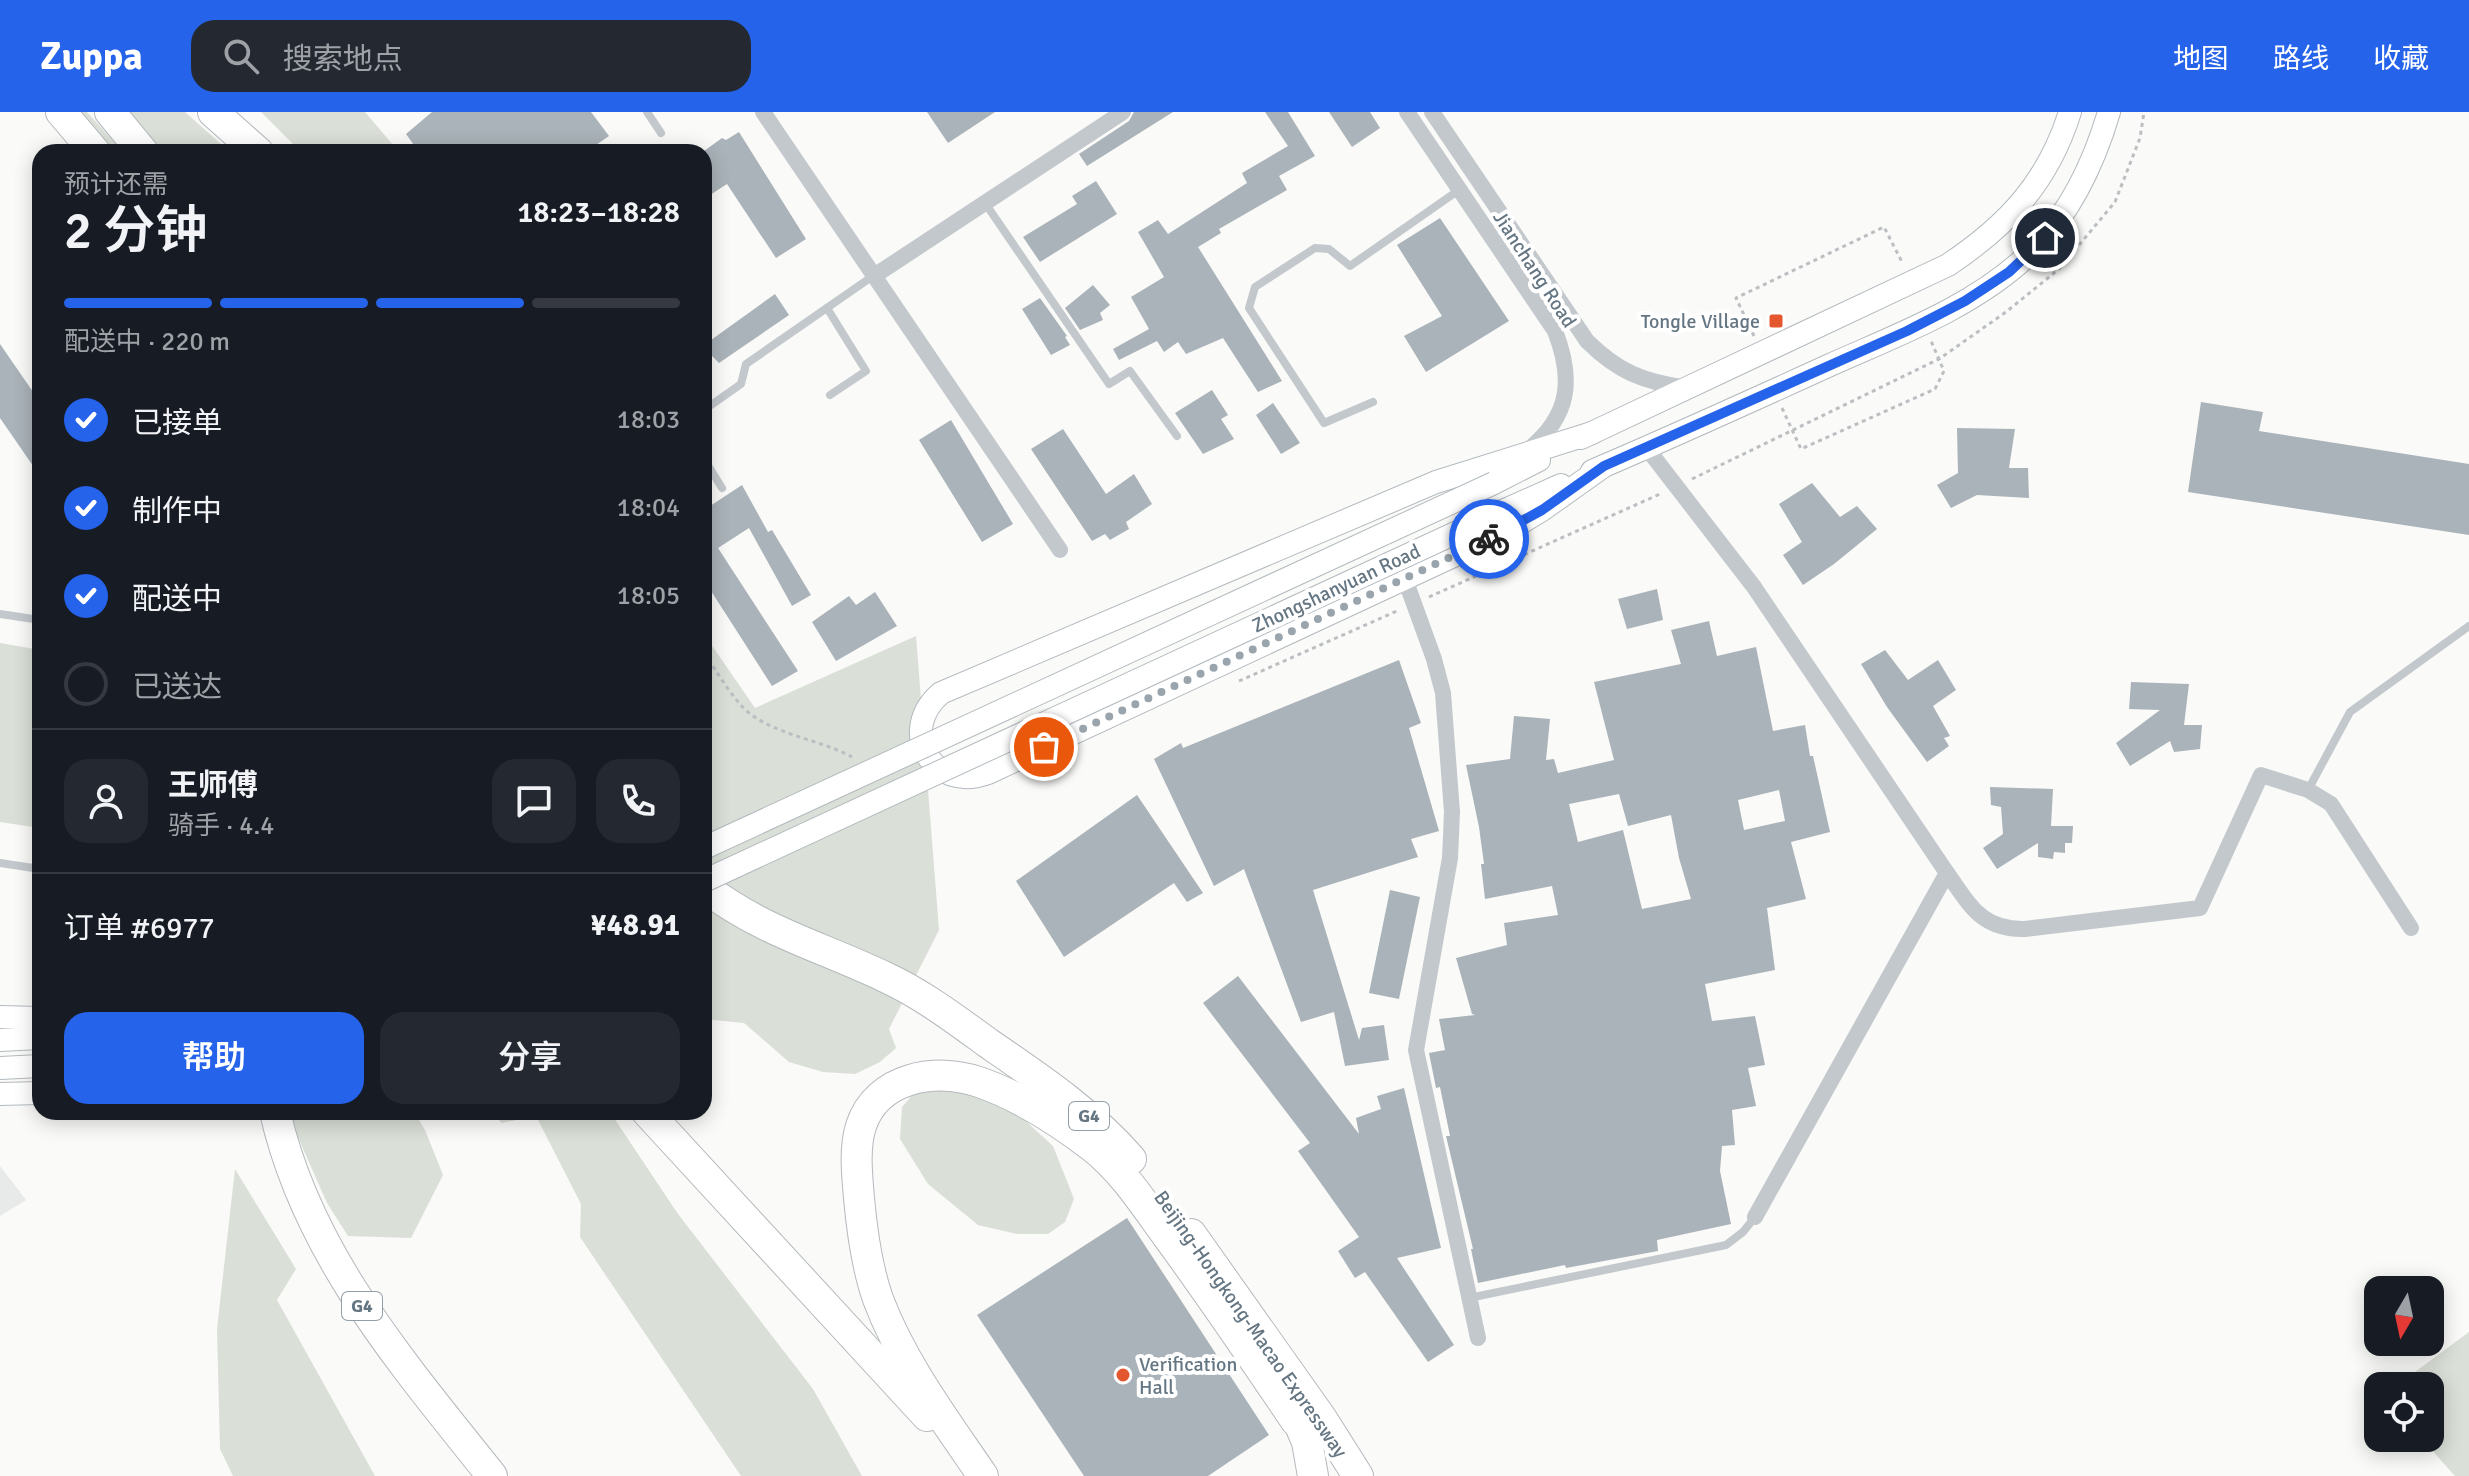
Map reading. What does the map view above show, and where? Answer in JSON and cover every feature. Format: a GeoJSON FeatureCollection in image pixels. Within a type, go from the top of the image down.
{"type":"FeatureCollection","features":[{"type":"Feature","properties":{"kind":"highway"},"geometry":{"type":"LineString","coordinates":[[61,112],[88,144]]}},
{"type":"Feature","properties":{"kind":"highway"},"geometry":{"type":"LineString","coordinates":[[110,112],[136,144]]}},
{"type":"Feature","properties":{"kind":"highway"},"geometry":{"type":"LineString","coordinates":[[213,112],[249,144]]}},
{"type":"Feature","properties":{"kind":"highway"},"geometry":{"type":"LineString","coordinates":[[219,112],[250,144]]}},
{"type":"Feature","properties":{"kind":"highway","name":"Beijing-Hongkong-Macao Expressway"},"geometry":{"type":"LineString","coordinates":[[712,889],[772,929],[885,977],[914,993],[1048,1084],[1106,1131],[1170,1205],[1269,1343],[1358,1476]]}},
{"type":"Feature","properties":{"kind":"highway"},"geometry":{"type":"LineString","coordinates":[[983,1476],[897,1342],[877,1296],[862,1223],[857,1162],[860,1128],[875,1101],[889,1089],[922,1077],[960,1077],[978,1082],[1033,1107],[1097,1151],[1146,1207],[1296,1421],[1307,1442],[1313,1476]]}},
{"type":"Feature","properties":{"kind":"highway","name":"G4"},"geometry":{"type":"LineString","coordinates":[[277,1120],[281,1139],[330,1256],[389,1346],[492,1476]]}},
{"type":"Feature","properties":{"kind":"highway"},"geometry":{"type":"LineString","coordinates":[[654,1120],[983,1476]]}},
{"type":"Feature","properties":{"kind":"highway"},"geometry":{"type":"LineString","coordinates":[[1269,1343],[1296,1421]]}},
{"type":"Feature","properties":{"kind":"main road","name":"Zhongshanyuan Road"},"geometry":{"type":"LineString","coordinates":[[712,844],[1494,483],[1592,433],[1914,283],[1977,246],[2020,206],[2055,151],[2070,112]]}},
{"type":"Feature","properties":{"kind":"main road","name":"Zhongshanyuan Road"},"geometry":{"type":"LineString","coordinates":[[712,880],[1505,510],[1923,323],[1998,280],[2045,238],[2077,192],[2102,138],[2109,112]]}},
{"type":"Feature","properties":{"kind":"main road"},"geometry":{"type":"LineString","coordinates":[[1592,433],[1436,482],[941,693],[932,700],[921,721],[922,744],[934,765],[943,772],[966,778],[978,777],[1509,530],[1604,466]]}},
{"type":"Feature","properties":{"kind":"main road"},"geometry":{"type":"LineString","coordinates":[[0,1017],[32,1018]]}},
{"type":"Feature","properties":{"kind":"main road"},"geometry":{"type":"LineString","coordinates":[[0,1040],[32,1038]]}},
{"type":"Feature","properties":{"kind":"main road"},"geometry":{"type":"LineString","coordinates":[[0,1068],[32,1066]]}},
{"type":"Feature","properties":{"kind":"main road"},"geometry":{"type":"LineString","coordinates":[[0,1094],[32,1093]]}},
{"type":"Feature","properties":{"kind":"street"},"geometry":{"type":"LineString","coordinates":[[763,112],[1060,550]]}},
{"type":"Feature","properties":{"kind":"street"},"geometry":{"type":"LineString","coordinates":[[874,276],[1123,112]]}},
{"type":"Feature","properties":{"kind":"street","name":"Jianchang Road"},"geometry":{"type":"LineString","coordinates":[[1407,112],[1555,331],[1563,352],[1567,376],[1565,398],[1557,419],[1544,437],[1526,453]]}},
{"type":"Feature","properties":{"kind":"street","name":"Jianchang Road"},"geometry":{"type":"LineString","coordinates":[[1432,112],[1587,341],[1606,360],[1627,373],[1655,383],[1687,388]]}},
{"type":"Feature","properties":{"kind":"street"},"geometry":{"type":"LineString","coordinates":[[1646,447],[1754,587],[1947,873],[1982,918],[2001,928],[2025,929],[2200,908],[2261,775],[2308,790],[2331,804],[2411,928]]}},
{"type":"Feature","properties":{"kind":"street"},"geometry":{"type":"LineString","coordinates":[[1405,579],[1443,693],[1452,812],[1450,858],[1416,1050],[1478,1338]]}},
{"type":"Feature","properties":{"kind":"street"},"geometry":{"type":"LineString","coordinates":[[1755,1217],[1947,873]]}},
{"type":"Feature","properties":{"kind":"lane"},"geometry":{"type":"LineString","coordinates":[[647,112],[661,133]]}},
{"type":"Feature","properties":{"kind":"lane"},"geometry":{"type":"LineString","coordinates":[[1373,402],[1324,423],[1249,308],[1255,287],[1315,248],[1329,249],[1350,266],[1459,189]]}},
{"type":"Feature","properties":{"kind":"lane"},"geometry":{"type":"LineString","coordinates":[[984,202],[1109,384],[1130,371],[1177,436]]}},
{"type":"Feature","properties":{"kind":"lane"},"geometry":{"type":"LineString","coordinates":[[712,404],[741,384],[746,364],[874,276]]}},
{"type":"Feature","properties":{"kind":"lane"},"geometry":{"type":"LineString","coordinates":[[827,308],[866,371],[830,395]]}},
{"type":"Feature","properties":{"kind":"lane"},"geometry":{"type":"LineString","coordinates":[[712,472],[722,488]]}},
{"type":"Feature","properties":{"kind":"lane"},"geometry":{"type":"LineString","coordinates":[[0,614],[32,619]]}},
{"type":"Feature","properties":{"kind":"lane"},"geometry":{"type":"LineString","coordinates":[[2308,790],[2350,712],[2469,626]]}},
{"type":"Feature","properties":{"kind":"lane"},"geometry":{"type":"LineString","coordinates":[[0,863],[32,868]]}},
{"type":"Feature","properties":{"kind":"lane"},"geometry":{"type":"LineString","coordinates":[[1469,1298],[1726,1245],[1743,1232],[1755,1217]]}},
{"type":"Feature","properties":{"kind":"path"},"geometry":{"type":"LineString","coordinates":[[1762,353],[1736,298],[1884,227],[1914,283]]}},
{"type":"Feature","properties":{"kind":"path"},"geometry":{"type":"LineString","coordinates":[[1774,390],[1801,449],[1935,389],[1944,371],[1923,323]]}},
{"type":"Feature","properties":{"kind":"shaded area"},"geometry":{"type":"Polygon","coordinates":[[[74,112],[87,112],[116,144],[96,144],[74,112]]]}},
{"type":"Feature","properties":{"kind":"shaded area"},"geometry":{"type":"Polygon","coordinates":[[[113,112],[185,112],[221,144],[140,144],[113,112]]]}},
{"type":"Feature","properties":{"kind":"shaded area"},"geometry":{"type":"Polygon","coordinates":[[[261,112],[365,112],[392,144],[293,144],[261,112]]]}},
{"type":"Feature","properties":{"kind":"shaded area"},"geometry":{"type":"Polygon","coordinates":[[[916,636],[939,930],[889,1029],[896,1048],[880,1062],[855,1074],[823,1072],[789,1062],[744,1023],[712,1020],[712,646],[755,708],[916,636]]]}},
{"type":"Feature","properties":{"kind":"shaded area"},"geometry":{"type":"Polygon","coordinates":[[[0,643],[32,649],[32,827],[0,822],[0,643]]]}},
{"type":"Feature","properties":{"kind":"shaded area"},"geometry":{"type":"Polygon","coordinates":[[[956,1087],[1006,1103],[1053,1146],[1074,1199],[1065,1222],[1048,1234],[1017,1234],[978,1225],[928,1184],[900,1139],[902,1107],[914,1093],[956,1087]]]}},
{"type":"Feature","properties":{"kind":"shaded area"},"geometry":{"type":"Polygon","coordinates":[[[292,1120],[419,1120],[443,1175],[411,1238],[348,1236],[327,1203],[292,1120]]]}},
{"type":"Feature","properties":{"kind":"shaded area"},"geometry":{"type":"Polygon","coordinates":[[[538,1120],[615,1120],[678,1214],[813,1389],[862,1476],[741,1476],[580,1237],[581,1204],[538,1120]]]}},
{"type":"Feature","properties":{"kind":"shaded area"},"geometry":{"type":"Polygon","coordinates":[[[0,1166],[26,1200],[0,1216],[0,1166]]]}},
{"type":"Feature","properties":{"kind":"shaded area"},"geometry":{"type":"Polygon","coordinates":[[[235,1169],[296,1269],[277,1300],[375,1476],[233,1476],[220,1449],[217,1329],[235,1169]]]}},
{"type":"Feature","properties":{"kind":"shaded area"},"geometry":{"type":"Polygon","coordinates":[[[2469,1332],[2469,1476],[2455,1476],[2434,1452],[2444,1452],[2444,1372],[2415,1372],[2437,1356],[2444,1356],[2444,1350],[2469,1332]]]}},
{"type":"Feature","properties":{"kind":"building"},"geometry":{"type":"Polygon","coordinates":[[[432,112],[591,112],[609,136],[597,144],[413,144],[406,134],[432,112]]]}},
{"type":"Feature","properties":{"kind":"building"},"geometry":{"type":"Polygon","coordinates":[[[927,112],[995,112],[948,143],[927,112]]]}},
{"type":"Feature","properties":{"kind":"building"},"geometry":{"type":"Polygon","coordinates":[[[1134,112],[1173,112],[1087,166],[1079,154],[1129,121],[1134,112]]]}},
{"type":"Feature","properties":{"kind":"building"},"geometry":{"type":"Polygon","coordinates":[[[1265,112],[1288,112],[1315,156],[1279,176],[1287,190],[1219,229],[1221,233],[1198,247],[1282,381],[1258,392],[1223,338],[1186,354],[1178,342],[1164,352],[1157,341],[1119,360],[1113,349],[1149,329],[1131,297],[1164,277],[1138,232],[1158,220],[1168,234],[1247,183],[1242,173],[1288,146],[1265,112]]]}},
{"type":"Feature","properties":{"kind":"building"},"geometry":{"type":"Polygon","coordinates":[[[1329,112],[1370,112],[1380,128],[1352,147],[1329,112]]]}},
{"type":"Feature","properties":{"kind":"building"},"geometry":{"type":"Polygon","coordinates":[[[739,132],[806,239],[776,258],[727,184],[712,194],[712,145],[722,138],[726,140],[739,132]]]}},
{"type":"Feature","properties":{"kind":"building"},"geometry":{"type":"Polygon","coordinates":[[[1096,181],[1117,214],[1040,262],[1023,237],[1077,204],[1072,196],[1096,181]]]}},
{"type":"Feature","properties":{"kind":"building"},"geometry":{"type":"Polygon","coordinates":[[[1440,218],[1509,321],[1426,372],[1404,336],[1442,316],[1397,245],[1440,218]]]}},
{"type":"Feature","properties":{"kind":"building"},"geometry":{"type":"Polygon","coordinates":[[[1093,285],[1110,305],[1100,313],[1103,320],[1080,330],[1065,308],[1093,285]]]}},
{"type":"Feature","properties":{"kind":"building"},"geometry":{"type":"Polygon","coordinates":[[[775,294],[789,315],[719,363],[712,356],[712,339],[775,294]]]}},
{"type":"Feature","properties":{"kind":"building"},"geometry":{"type":"Polygon","coordinates":[[[1040,298],[1070,345],[1051,355],[1022,309],[1040,298]]]}},
{"type":"Feature","properties":{"kind":"building"},"geometry":{"type":"Polygon","coordinates":[[[0,344],[32,390],[32,464],[0,418],[0,344]]]}},
{"type":"Feature","properties":{"kind":"building"},"geometry":{"type":"Polygon","coordinates":[[[1212,390],[1228,415],[1221,419],[1234,439],[1203,454],[1175,413],[1212,390]]]}},
{"type":"Feature","properties":{"kind":"building"},"geometry":{"type":"Polygon","coordinates":[[[2201,402],[2263,412],[2259,431],[2469,464],[2469,535],[2188,492],[2201,402]]]}},
{"type":"Feature","properties":{"kind":"building"},"geometry":{"type":"Polygon","coordinates":[[[1273,403],[1300,443],[1281,454],[1256,415],[1273,403]]]}},
{"type":"Feature","properties":{"kind":"building"},"geometry":{"type":"Polygon","coordinates":[[[951,420],[1013,524],[982,542],[919,440],[951,420]]]}},
{"type":"Feature","properties":{"kind":"building"},"geometry":{"type":"Polygon","coordinates":[[[1957,428],[2015,429],[2009,468],[2028,468],[2029,498],[1977,495],[1951,508],[1937,485],[1958,473],[1957,428]]]}},
{"type":"Feature","properties":{"kind":"building"},"geometry":{"type":"Polygon","coordinates":[[[1063,429],[1106,494],[1134,474],[1152,504],[1126,522],[1129,529],[1110,540],[1105,534],[1092,541],[1031,449],[1063,429]]]}},
{"type":"Feature","properties":{"kind":"building"},"geometry":{"type":"Polygon","coordinates":[[[1812,483],[1840,517],[1857,506],[1877,529],[1803,585],[1783,555],[1802,542],[1779,504],[1812,483]]]}},
{"type":"Feature","properties":{"kind":"building"},"geometry":{"type":"Polygon","coordinates":[[[742,485],[768,532],[772,530],[811,595],[792,606],[749,528],[718,548],[798,671],[772,686],[712,592],[712,505],[742,485]]]}},
{"type":"Feature","properties":{"kind":"building"},"geometry":{"type":"Polygon","coordinates":[[[1657,589],[1663,620],[1627,629],[1618,599],[1657,589]]]}},
{"type":"Feature","properties":{"kind":"building"},"geometry":{"type":"Polygon","coordinates":[[[875,592],[897,626],[836,661],[812,622],[849,596],[856,605],[875,592]]]}},
{"type":"Feature","properties":{"kind":"building"},"geometry":{"type":"Polygon","coordinates":[[[1709,621],[1717,656],[1756,647],[1773,731],[1805,725],[1830,832],[1791,842],[1806,899],[1767,908],[1775,970],[1705,984],[1712,1021],[1755,1016],[1765,1065],[1748,1068],[1756,1106],[1732,1110],[1735,1145],[1722,1146],[1720,1171],[1731,1224],[1657,1240],[1658,1251],[1566,1268],[1565,1265],[1478,1283],[1446,1136],[1450,1136],[1440,1087],[1436,1088],[1429,1053],[1445,1050],[1439,1019],[1475,1015],[1472,1014],[1456,958],[1507,945],[1504,923],[1558,915],[1552,886],[1485,899],[1479,827],[1466,765],[1510,759],[1514,716],[1550,719],[1546,760],[1554,759],[1558,773],[1614,760],[1594,682],[1681,664],[1671,630],[1709,621]],[[1779,790],[1738,800],[1744,830],[1785,821],[1779,790]],[[1619,794],[1569,804],[1578,842],[1623,830],[1642,909],[1691,899],[1671,815],[1628,826],[1619,794]]]}},
{"type":"Feature","properties":{"kind":"building"},"geometry":{"type":"Polygon","coordinates":[[[1885,650],[1908,680],[1938,660],[1956,690],[1933,706],[1950,736],[1944,738],[1949,746],[1927,762],[1887,707],[1861,664],[1885,650]]]}},
{"type":"Feature","properties":{"kind":"building"},"geometry":{"type":"Polygon","coordinates":[[[1399,660],[1421,723],[1409,728],[1439,831],[1411,839],[1418,857],[1313,890],[1359,1040],[1362,1028],[1384,1025],[1389,1060],[1345,1066],[1334,1012],[1301,1022],[1244,869],[1214,886],[1154,759],[1181,743],[1183,748],[1399,660]]]}},
{"type":"Feature","properties":{"kind":"building"},"geometry":{"type":"Polygon","coordinates":[[[2131,682],[2189,684],[2184,725],[2202,725],[2200,749],[2174,752],[2170,741],[2130,766],[2116,743],[2160,710],[2129,709],[2131,682]]]}},
{"type":"Feature","properties":{"kind":"building"},"geometry":{"type":"Polygon","coordinates":[[[1990,787],[2053,789],[2051,826],[2073,826],[2072,843],[2065,843],[2065,853],[2054,852],[2053,859],[2038,857],[2038,843],[1997,869],[1983,848],[2003,834],[2001,807],[1991,805],[1990,787]]]}},
{"type":"Feature","properties":{"kind":"building"},"geometry":{"type":"Polygon","coordinates":[[[1137,795],[1203,893],[1187,902],[1174,883],[1064,957],[1016,881],[1137,795]]]}},
{"type":"Feature","properties":{"kind":"building"},"geometry":{"type":"Polygon","coordinates":[[[1390,890],[1420,897],[1399,999],[1369,993],[1390,890]]]}},
{"type":"Feature","properties":{"kind":"building"},"geometry":{"type":"Polygon","coordinates":[[[1238,976],[1359,1134],[1356,1118],[1381,1109],[1377,1096],[1404,1088],[1441,1248],[1397,1258],[1454,1345],[1428,1362],[1365,1272],[1355,1278],[1338,1251],[1359,1237],[1298,1151],[1310,1143],[1203,1003],[1238,976]]]}},
{"type":"Feature","properties":{"kind":"building","name":"Verification Hall"},"geometry":{"type":"Polygon","coordinates":[[[1127,1218],[1269,1435],[1208,1476],[1084,1476],[977,1315],[1127,1218]]]}},
{"type":"Feature","properties":{"kind":"way so far"},"geometry":{"type":"LineString","coordinates":[[1044,747],[1489,539]]}},
{"type":"Feature","properties":{"kind":"place","name":"Tongle Village"},"geometry":{"type":"Point","coordinates":[1776,321]}},
{"type":"Feature","properties":{"kind":"place","name":"Verification Hall"},"geometry":{"type":"Point","coordinates":[1123,1375]}},
{"type":"Feature","properties":{"kind":"route"},"geometry":{"type":"LineString","coordinates":[[1489,539],[1542,510],[1604,466],[1907,331],[1965,301],[2009,272],[2045,238]]}}]}
